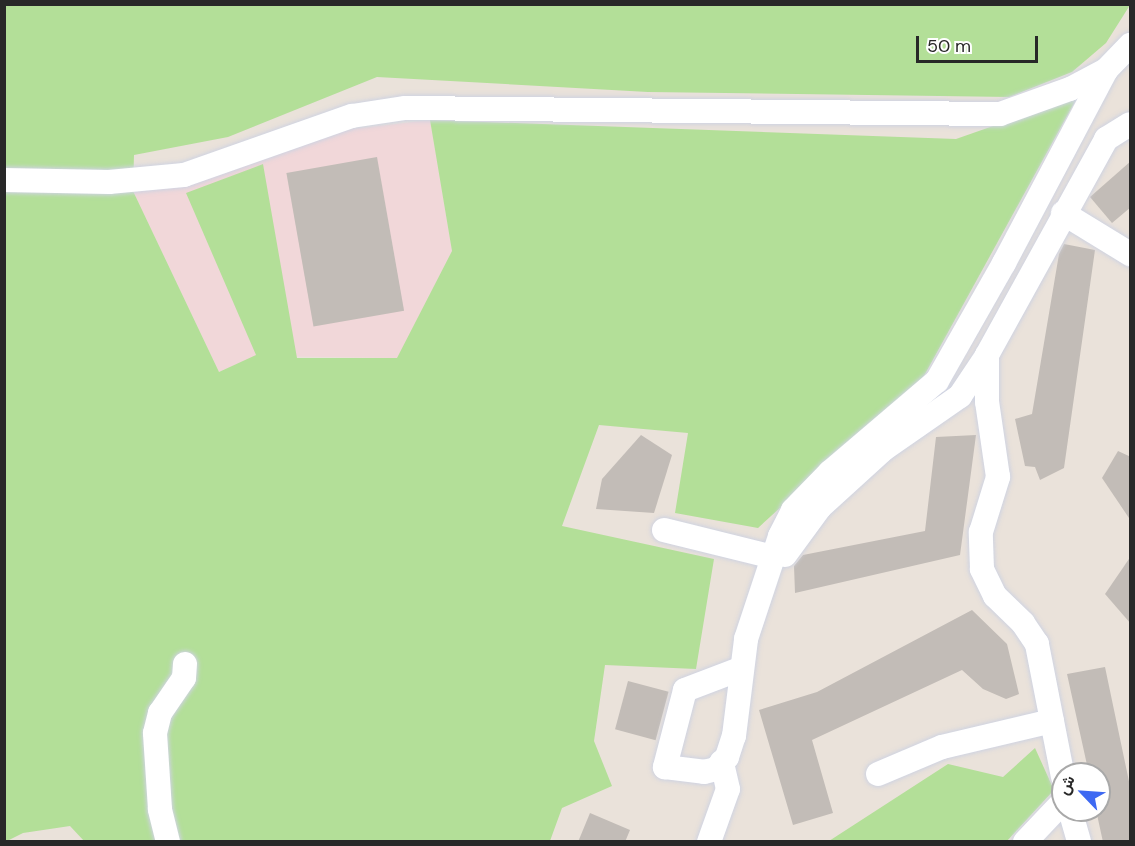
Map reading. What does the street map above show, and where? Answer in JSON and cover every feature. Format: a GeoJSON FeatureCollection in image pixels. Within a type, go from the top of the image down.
{"type":"FeatureCollection","features":[{"type":"Feature","properties":{"kind":"street"},"geometry":{"type":"LineString","coordinates":[[740,669],[685,690],[665,766],[704,772],[716,769],[722,762],[734,736],[740,669],[746,639],[771,564],[793,510],[808,492],[926,391],[945,369],[1106,70],[1131,45]]}},
{"type":"Feature","properties":{"kind":"street"},"geometry":{"type":"LineString","coordinates":[[4,180],[109,182],[184,175],[352,116],[405,108],[1000,114],[1050,98],[1106,70]]}},
{"type":"Feature","properties":{"kind":"street"},"geometry":{"type":"LineString","coordinates":[[771,564],[792,548],[820,507],[884,449],[960,396],[987,355],[1063,213],[1106,140],[1131,124]]}},
{"type":"Feature","properties":{"kind":"street"},"geometry":{"type":"LineString","coordinates":[[1063,213],[1131,254]]}},
{"type":"Feature","properties":{"kind":"street"},"geometry":{"type":"LineString","coordinates":[[987,355],[987,402],[998,477],[981,532],[982,569],[995,596],[1023,623],[1037,644],[1060,762]]}},
{"type":"Feature","properties":{"kind":"street"},"geometry":{"type":"LineString","coordinates":[[664,530],[771,564]]}},
{"type":"Feature","properties":{"kind":"street"},"geometry":{"type":"LineString","coordinates":[[168,842],[160,808],[155,733],[160,713],[184,678],[185,664]]}},
{"type":"Feature","properties":{"kind":"street"},"geometry":{"type":"LineString","coordinates":[[878,774],[942,747],[1052,721]]}},
{"type":"Feature","properties":{"kind":"street"},"geometry":{"type":"LineString","coordinates":[[710,842],[728,789],[722,762]]}},
{"type":"Feature","properties":{"kind":"street"},"geometry":{"type":"LineString","coordinates":[[1025,842],[1051,815]]}},
{"type":"Feature","properties":{"kind":"street"},"geometry":{"type":"LineString","coordinates":[[1074,822],[1079,842]]}},
{"type":"Feature","properties":{"kind":"shaded area"},"geometry":{"type":"Polygon","coordinates":[[[430,120],[452,251],[398,358],[256,356],[219,372],[133,191],[334,131],[430,120]]]}},
{"type":"Feature","properties":{"kind":"green space"},"geometry":{"type":"Polygon","coordinates":[[[5,5],[1130,5],[1106,43],[1072,72],[1009,97],[648,92],[377,77],[228,137],[134,155],[133,191],[219,372],[256,355],[186,193],[263,164],[297,358],[397,358],[452,251],[430,120],[956,139],[1078,96],[924,376],[758,528],[675,513],[688,433],[599,425],[562,526],[714,559],[696,669],[605,665],[594,741],[612,786],[562,808],[550,841],[85,842],[70,826],[23,833],[5,842],[5,5]]]}},
{"type":"Feature","properties":{"kind":"green space"},"geometry":{"type":"Polygon","coordinates":[[[1035,748],[1051,783],[1051,793],[1007,841],[829,841],[948,764],[1003,777],[1035,748]]]}},
{"type":"Feature","properties":{"kind":"building"},"geometry":{"type":"Polygon","coordinates":[[[377,157],[404,311],[313,327],[286,173],[377,157]]]}},
{"type":"Feature","properties":{"kind":"building"},"geometry":{"type":"Polygon","coordinates":[[[1131,161],[1131,207],[1112,223],[1090,197],[1131,161]]]}},
{"type":"Feature","properties":{"kind":"building"},"geometry":{"type":"Polygon","coordinates":[[[1064,244],[1095,250],[1064,468],[1040,480],[1035,467],[1025,466],[1015,419],[1032,414],[1059,254],[1064,244]]]}},
{"type":"Feature","properties":{"kind":"building"},"geometry":{"type":"Polygon","coordinates":[[[641,435],[672,455],[654,513],[596,509],[602,479],[641,435]]]}},
{"type":"Feature","properties":{"kind":"building"},"geometry":{"type":"Polygon","coordinates":[[[976,435],[960,555],[795,593],[794,566],[803,555],[925,531],[936,437],[976,435]]]}},
{"type":"Feature","properties":{"kind":"building"},"geometry":{"type":"Polygon","coordinates":[[[1118,451],[1131,457],[1131,521],[1102,478],[1118,451]]]}},
{"type":"Feature","properties":{"kind":"building"},"geometry":{"type":"Polygon","coordinates":[[[1131,556],[1131,624],[1105,594],[1131,556]]]}},
{"type":"Feature","properties":{"kind":"building"},"geometry":{"type":"Polygon","coordinates":[[[972,610],[1007,644],[1019,694],[1006,699],[983,689],[962,670],[812,740],[833,813],[793,825],[759,710],[817,692],[972,610]]]}},
{"type":"Feature","properties":{"kind":"building"},"geometry":{"type":"Polygon","coordinates":[[[1105,667],[1131,791],[1131,842],[1103,842],[1099,822],[1111,822],[1111,762],[1086,762],[1067,674],[1105,667]]]}},
{"type":"Feature","properties":{"kind":"building"},"geometry":{"type":"Polygon","coordinates":[[[628,681],[669,692],[656,740],[615,729],[628,681]]]}},
{"type":"Feature","properties":{"kind":"building"},"geometry":{"type":"Polygon","coordinates":[[[590,813],[630,830],[625,842],[578,842],[590,813]]]}}]}
